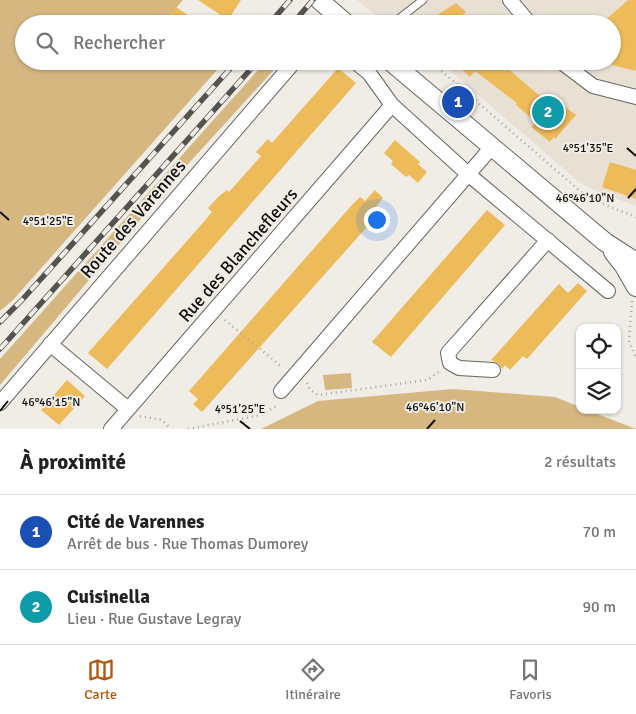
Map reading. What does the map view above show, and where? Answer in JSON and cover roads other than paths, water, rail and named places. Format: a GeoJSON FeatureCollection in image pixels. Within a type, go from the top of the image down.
{"type":"FeatureCollection","features":[{"type":"Feature","properties":{"kind":"street"},"geometry":{"type":"LineString","coordinates":[[319,0],[333,15]]}},
{"type":"Feature","properties":{"kind":"street"},"geometry":{"type":"LineString","coordinates":[[515,2],[524,15]]}},
{"type":"Feature","properties":{"kind":"street","name":"Route des Varennes"},"geometry":{"type":"LineString","coordinates":[[0,403],[287,70]]}},
{"type":"Feature","properties":{"kind":"street"},"geometry":{"type":"LineString","coordinates":[[365,70],[392,105],[468,174],[608,291]]}},
{"type":"Feature","properties":{"kind":"street"},"geometry":{"type":"LineString","coordinates":[[400,70],[605,242],[636,262]]}},
{"type":"Feature","properties":{"kind":"street"},"geometry":{"type":"LineString","coordinates":[[572,70],[593,86],[636,97]]}},
{"type":"Feature","properties":{"kind":"street","name":"Rue des Blanchefleurs"},"geometry":{"type":"LineString","coordinates":[[111,429],[392,105]]}},
{"type":"Feature","properties":{"kind":"street"},"geometry":{"type":"LineString","coordinates":[[282,396],[296,373],[491,148]]}},
{"type":"Feature","properties":{"kind":"street"},"geometry":{"type":"LineString","coordinates":[[493,370],[459,368],[450,363],[448,353],[548,240]]}},
{"type":"Feature","properties":{"kind":"street"},"geometry":{"type":"LineString","coordinates":[[605,242],[636,254]]}},
{"type":"Feature","properties":{"kind":"street"},"geometry":{"type":"LineString","coordinates":[[605,242],[624,266],[635,286]]}},
{"type":"Feature","properties":{"kind":"street"},"geometry":{"type":"LineString","coordinates":[[50,344],[128,409]]}},
{"type":"Feature","properties":{"kind":"lane"},"geometry":{"type":"LineString","coordinates":[[404,15],[423,0]]}},
{"type":"Feature","properties":{"kind":"railway"},"geometry":{"type":"LineString","coordinates":[[277,15],[290,0]]}},
{"type":"Feature","properties":{"kind":"railway"},"geometry":{"type":"LineString","coordinates":[[300,15],[313,0]]}},
{"type":"Feature","properties":{"kind":"railway"},"geometry":{"type":"LineString","coordinates":[[0,322],[229,70]]}},
{"type":"Feature","properties":{"kind":"railway"},"geometry":{"type":"LineString","coordinates":[[0,349],[250,70]]}},
{"type":"Feature","properties":{"kind":"place","name":"Cité de Varennes"},"geometry":{"type":"Point","coordinates":[458,102]}},
{"type":"Feature","properties":{"kind":"place","name":"Cuisinella"},"geometry":{"type":"Point","coordinates":[548,112]}}]}
